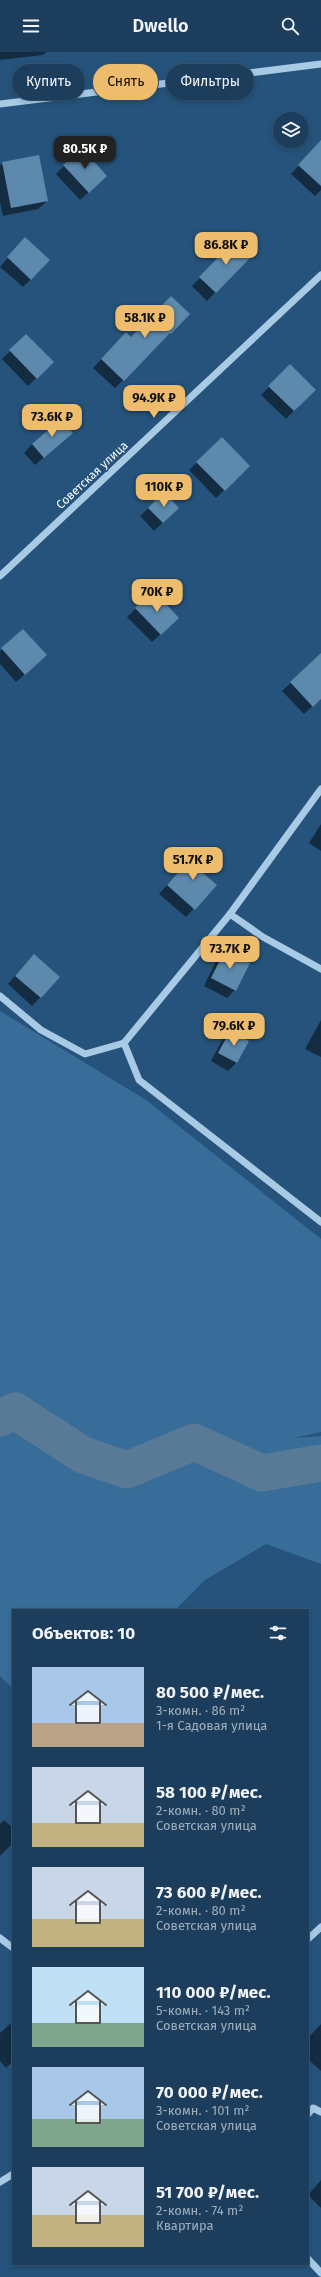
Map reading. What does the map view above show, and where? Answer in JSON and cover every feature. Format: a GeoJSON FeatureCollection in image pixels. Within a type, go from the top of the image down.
{"type":"FeatureCollection","features":[{"type":"Feature","properties":{"kind":"street"},"geometry":{"type":"LineString","coordinates":[[0,104],[321,64]]}},
{"type":"Feature","properties":{"kind":"street","name":"Советская улица"},"geometry":{"type":"LineString","coordinates":[[0,576],[321,275]]}},
{"type":"Feature","properties":{"kind":"street"},"geometry":{"type":"LineString","coordinates":[[0,996],[41,1030],[86,1054],[124,1043],[230,914],[321,789]]}},
{"type":"Feature","properties":{"kind":"street"},"geometry":{"type":"LineString","coordinates":[[230,914],[263,937],[321,969]]}},
{"type":"Feature","properties":{"kind":"street"},"geometry":{"type":"LineString","coordinates":[[124,1043],[139,1080],[321,1222]]}},
{"type":"Feature","properties":{"kind":"street"},"geometry":{"type":"LineString","coordinates":[[309,1938],[321,1927]]}},
{"type":"Feature","properties":{"kind":"street"},"geometry":{"type":"LineString","coordinates":[[0,1938],[12,1947]]}},
{"type":"Feature","properties":{"kind":"street"},"geometry":{"type":"LineString","coordinates":[[309,2113],[313,2108],[321,2112]]}},
{"type":"Feature","properties":{"kind":"street"},"geometry":{"type":"LineString","coordinates":[[0,2182],[12,2175]]}},
{"type":"Feature","properties":{"kind":"street"},"geometry":{"type":"LineString","coordinates":[[309,2260],[321,2273]]}},
{"type":"Feature","properties":{"kind":"shaded area"},"geometry":{"type":"Polygon","coordinates":[[[0,1011],[146,1100],[321,1239],[321,1432],[294,1438],[321,1436],[321,1564],[266,1544],[205,1580],[176,1609],[12,1609],[12,1685],[10,1686],[0,1676],[0,1011]]]}},
{"type":"Feature","properties":{"kind":"building"},"geometry":{"type":"Polygon","coordinates":[[[321,140],[321,186],[298,165],[321,140]]]}},
{"type":"Feature","properties":{"kind":"building"},"geometry":{"type":"Polygon","coordinates":[[[82,148],[107,176],[89,193],[63,165],[82,148]]]}},
{"type":"Feature","properties":{"kind":"building"},"geometry":{"type":"Polygon","coordinates":[[[39,155],[48,201],[11,208],[2,162],[39,155]]]}},
{"type":"Feature","properties":{"kind":"building"},"geometry":{"type":"Polygon","coordinates":[[[25,237],[50,260],[31,280],[7,257],[25,237]]]}},
{"type":"Feature","properties":{"kind":"building"},"geometry":{"type":"Polygon","coordinates":[[[237,238],[254,254],[216,293],[199,277],[237,238]]]}},
{"type":"Feature","properties":{"kind":"building"},"geometry":{"type":"Polygon","coordinates":[[[171,296],[190,314],[124,381],[101,359],[126,332],[131,337],[171,296]]]}},
{"type":"Feature","properties":{"kind":"building"},"geometry":{"type":"Polygon","coordinates":[[[26,334],[54,362],[37,379],[9,350],[26,334]]]}},
{"type":"Feature","properties":{"kind":"building"},"geometry":{"type":"Polygon","coordinates":[[[290,364],[316,390],[294,411],[268,386],[290,364]]]}},
{"type":"Feature","properties":{"kind":"building"},"geometry":{"type":"Polygon","coordinates":[[[61,419],[73,433],[44,458],[32,444],[61,419]]]}},
{"type":"Feature","properties":{"kind":"building"},"geometry":{"type":"Polygon","coordinates":[[[222,437],[250,466],[225,491],[196,462],[222,437]]]}},
{"type":"Feature","properties":{"kind":"building"},"geometry":{"type":"Polygon","coordinates":[[[164,492],[179,508],[163,523],[148,508],[164,492]]]}},
{"type":"Feature","properties":{"kind":"building"},"geometry":{"type":"Polygon","coordinates":[[[153,590],[179,618],[161,635],[135,608],[153,590]]]}},
{"type":"Feature","properties":{"kind":"building"},"geometry":{"type":"Polygon","coordinates":[[[23,629],[47,655],[25,675],[1,648],[23,629]]]}},
{"type":"Feature","properties":{"kind":"building"},"geometry":{"type":"Polygon","coordinates":[[[321,653],[321,699],[313,707],[290,682],[321,653]]]}},
{"type":"Feature","properties":{"kind":"building"},"geometry":{"type":"Polygon","coordinates":[[[197,851],[212,864],[203,873],[217,885],[195,910],[167,885],[197,851]]]}},
{"type":"Feature","properties":{"kind":"building"},"geometry":{"type":"Polygon","coordinates":[[[225,950],[250,963],[236,991],[211,978],[225,950]]]}},
{"type":"Feature","properties":{"kind":"building"},"geometry":{"type":"Polygon","coordinates":[[[34,954],[60,977],[41,998],[15,976],[34,954]]]}},
{"type":"Feature","properties":{"kind":"building"},"geometry":{"type":"Polygon","coordinates":[[[230,1031],[249,1041],[237,1063],[218,1053],[230,1031]]]}},
{"type":"Feature","properties":{"kind":"waterway"},"geometry":{"type":"LineString","coordinates":[[0,1418],[15,1411],[83,1455],[127,1470],[194,1442],[262,1473],[321,1463]]}}]}
